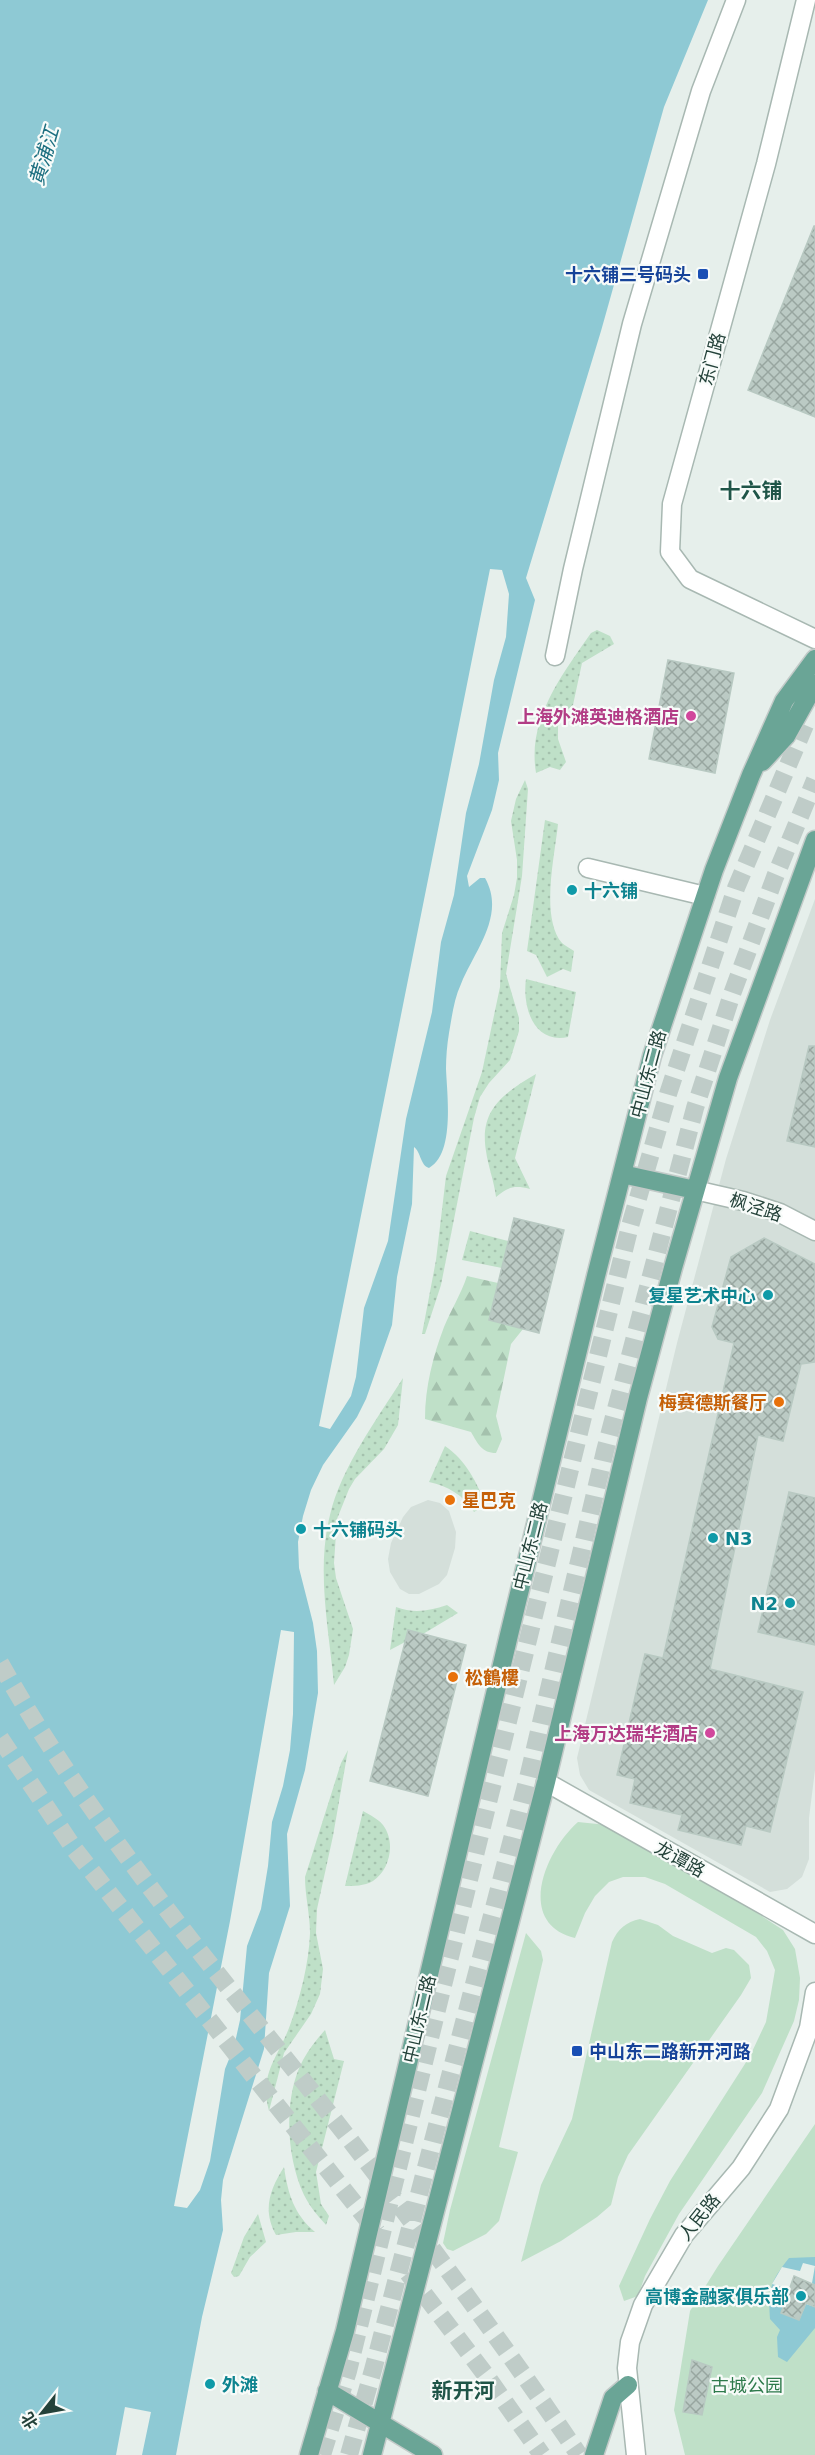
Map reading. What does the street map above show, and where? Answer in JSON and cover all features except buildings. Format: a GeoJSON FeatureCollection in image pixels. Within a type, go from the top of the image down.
{"type":"FeatureCollection","features":[{"type":"Feature","properties":{"kind":"main road","name":"中山东二路"},"geometry":{"type":"LineString","coordinates":[[309,2455],[345,2331],[511,1628],[652,1056],[705,896],[751,775],[784,701],[815,659]]}},
{"type":"Feature","properties":{"kind":"main road"},"geometry":{"type":"LineString","coordinates":[[751,775],[786,736],[815,685]]}},
{"type":"Feature","properties":{"kind":"main road"},"geometry":{"type":"LineString","coordinates":[[805,725],[815,685]]}},
{"type":"Feature","properties":{"kind":"main road"},"geometry":{"type":"LineString","coordinates":[[372,2455],[406,2316],[546,1782],[638,1398],[695,1190],[728,1078],[815,840]]}},
{"type":"Feature","properties":{"kind":"main road"},"geometry":{"type":"LineString","coordinates":[[622,1174],[695,1190]]}},
{"type":"Feature","properties":{"kind":"main road"},"geometry":{"type":"LineString","coordinates":[[594,2455],[613,2398],[628,2385]]}},
{"type":"Feature","properties":{"kind":"main road"},"geometry":{"type":"LineString","coordinates":[[327,2391],[433,2455]]}},
{"type":"Feature","properties":{"kind":"street"},"geometry":{"type":"LineString","coordinates":[[555,656],[573,569],[632,324],[701,91],[736,0]]}},
{"type":"Feature","properties":{"kind":"street","name":"东门路"},"geometry":{"type":"LineString","coordinates":[[806,0],[766,164],[672,504],[670,552],[690,579],[815,639]]}},
{"type":"Feature","properties":{"kind":"street"},"geometry":{"type":"LineString","coordinates":[[588,868],[705,896]]}},
{"type":"Feature","properties":{"kind":"street","name":"枫泾路"},"geometry":{"type":"LineString","coordinates":[[695,1190],[743,1201],[780,1213],[815,1231]]}},
{"type":"Feature","properties":{"kind":"street","name":"龙谭路"},"geometry":{"type":"LineString","coordinates":[[546,1782],[815,1934]]}},
{"type":"Feature","properties":{"kind":"street","name":"人民路"},"geometry":{"type":"LineString","coordinates":[[636,2455],[628,2385],[630,2342],[643,2305],[675,2247],[741,2168],[779,2109],[809,2028],[815,1992]]}},
{"type":"Feature","properties":{"kind":"shaded area"},"geometry":{"type":"Polygon","coordinates":[[[815,899],[815,1770],[809,1818],[809,1859],[802,1877],[787,1889],[770,1892],[589,1790],[580,1775],[577,1758],[677,1343],[726,1159],[770,1020],[815,899]]]}},
{"type":"Feature","properties":{"kind":"shaded area"},"geometry":{"type":"Polygon","coordinates":[[[428,1500],[440,1503],[449,1511],[456,1532],[455,1548],[447,1575],[439,1584],[419,1594],[409,1594],[400,1589],[390,1572],[388,1559],[391,1543],[403,1517],[411,1507],[428,1500]]]}},
{"type":"Feature","properties":{"kind":"green space"},"geometry":{"type":"Polygon","coordinates":[[[597,630],[610,636],[614,644],[582,663],[573,705],[564,713],[558,726],[558,739],[566,762],[560,770],[550,767],[536,773],[537,734],[549,698],[591,633],[597,630]]]}},
{"type":"Feature","properties":{"kind":"green space"},"geometry":{"type":"Polygon","coordinates":[[[525,780],[528,789],[522,876],[506,974],[519,1018],[519,1031],[510,1060],[489,1083],[480,1097],[441,1285],[425,1334],[422,1334],[436,1260],[446,1176],[482,1072],[500,987],[502,933],[517,878],[517,860],[511,821],[516,799],[525,780]]]}},
{"type":"Feature","properties":{"kind":"green space"},"geometry":{"type":"Polygon","coordinates":[[[545,820],[558,824],[550,902],[555,932],[562,943],[574,951],[571,972],[563,969],[547,977],[536,955],[527,951],[545,820]]]}},
{"type":"Feature","properties":{"kind":"green space"},"geometry":{"type":"Polygon","coordinates":[[[526,979],[576,992],[568,1037],[556,1038],[547,1035],[533,1022],[526,1001],[526,979]]]}},
{"type":"Feature","properties":{"kind":"green space"},"geometry":{"type":"Polygon","coordinates":[[[536,1074],[515,1158],[530,1189],[511,1188],[496,1197],[486,1151],[486,1124],[490,1113],[504,1096],[536,1074]]]}},
{"type":"Feature","properties":{"kind":"green space"},"geometry":{"type":"Polygon","coordinates":[[[470,1231],[508,1241],[502,1268],[462,1260],[470,1231]]]}},
{"type":"Feature","properties":{"kind":"green space"},"geometry":{"type":"Polygon","coordinates":[[[467,1276],[498,1283],[489,1320],[523,1329],[511,1344],[496,1416],[502,1439],[496,1453],[484,1450],[471,1432],[425,1419],[428,1383],[436,1349],[467,1276]]]}},
{"type":"Feature","properties":{"kind":"green space"},"geometry":{"type":"Polygon","coordinates":[[[403,1378],[398,1425],[384,1449],[355,1479],[337,1519],[334,1563],[336,1578],[353,1629],[345,1667],[334,1685],[324,1578],[326,1536],[330,1515],[335,1497],[351,1462],[403,1378]]]}},
{"type":"Feature","properties":{"kind":"green space"},"geometry":{"type":"Polygon","coordinates":[[[445,1446],[465,1465],[483,1497],[486,1505],[474,1512],[454,1492],[429,1482],[445,1446]]]}},
{"type":"Feature","properties":{"kind":"green space"},"geometry":{"type":"Polygon","coordinates":[[[447,1605],[458,1613],[423,1634],[408,1630],[405,1642],[390,1650],[396,1607],[422,1611],[447,1605]]]}},
{"type":"Feature","properties":{"kind":"green space"},"geometry":{"type":"Polygon","coordinates":[[[348,1750],[317,1909],[316,1933],[323,1969],[320,1994],[311,2014],[284,2053],[269,2111],[266,2098],[268,2077],[293,2017],[308,1956],[310,1926],[305,1877],[341,1763],[348,1750]]]}},
{"type":"Feature","properties":{"kind":"green space"},"geometry":{"type":"Polygon","coordinates":[[[363,1811],[383,1825],[389,1839],[389,1855],[384,1870],[373,1881],[363,1885],[345,1886],[363,1811]]]}},
{"type":"Feature","properties":{"kind":"green space"},"geometry":{"type":"Polygon","coordinates":[[[578,1822],[607,1825],[742,1903],[783,1930],[795,1949],[800,1978],[799,2000],[794,2021],[762,2093],[679,2214],[645,2276],[638,2296],[624,2301],[619,2286],[650,2219],[670,2181],[750,2056],[766,2022],[775,1970],[767,1951],[756,1937],[665,1884],[645,1877],[623,1877],[609,1882],[595,1896],[575,1938],[557,1930],[546,1918],[541,1902],[542,1885],[555,1850],[578,1822]]]}},
{"type":"Feature","properties":{"kind":"green space"},"geometry":{"type":"Polygon","coordinates":[[[640,1919],[658,1925],[673,1936],[712,1953],[726,1948],[734,1950],[749,1965],[751,1978],[628,2155],[618,2177],[611,2205],[561,2241],[521,2262],[541,2185],[572,2119],[612,1942],[623,1927],[640,1919]]]}},
{"type":"Feature","properties":{"kind":"green space"},"geometry":{"type":"Polygon","coordinates":[[[526,1933],[541,1951],[543,1960],[499,2147],[518,2152],[499,2221],[486,2234],[453,2251],[447,2249],[443,2243],[450,2210],[526,1933]]]}},
{"type":"Feature","properties":{"kind":"green space"},"geometry":{"type":"Polygon","coordinates":[[[325,2030],[334,2059],[344,2061],[316,2172],[321,2204],[329,2216],[326,2225],[304,2195],[298,2180],[293,2163],[289,2127],[292,2091],[297,2075],[303,2060],[325,2030]]]}},
{"type":"Feature","properties":{"kind":"green space","name":"古城公园"},"geometry":{"type":"Polygon","coordinates":[[[815,2124],[815,2455],[685,2455],[674,2410],[690,2311],[815,2124]]]}},
{"type":"Feature","properties":{"kind":"green space"},"geometry":{"type":"Polygon","coordinates":[[[284,2167],[293,2203],[302,2218],[315,2232],[276,2235],[269,2217],[269,2208],[275,2183],[284,2167]]]}},
{"type":"Feature","properties":{"kind":"green space"},"geometry":{"type":"Polygon","coordinates":[[[258,2214],[266,2242],[250,2257],[239,2276],[234,2277],[231,2273],[244,2237],[258,2214]]]}},
{"type":"Feature","properties":{"kind":"water","name":"黄浦江"},"geometry":{"type":"Polygon","coordinates":[[[0,0],[708,0],[664,107],[601,331],[526,578],[535,600],[498,753],[499,780],[492,810],[467,876],[469,887],[480,878],[485,878],[491,892],[492,905],[486,932],[457,996],[448,1038],[446,1069],[448,1123],[443,1150],[437,1161],[429,1168],[414,1147],[412,1204],[397,1277],[392,1325],[366,1399],[357,1417],[323,1465],[311,1490],[303,1516],[298,1542],[299,1568],[313,1623],[317,1651],[318,1693],[305,1770],[287,1834],[290,1906],[269,1973],[264,2049],[223,2180],[221,2200],[223,2230],[202,2317],[176,2455],[0,2455],[0,0]]]}},
{"type":"Feature","properties":{"kind":"water"},"geometry":{"type":"Polygon","coordinates":[[[815,2257],[815,2328],[787,2362],[778,2357],[777,2337],[780,2330],[770,2319],[770,2293],[774,2280],[789,2258],[815,2257]]]}},
{"type":"Feature","properties":{"kind":"pier"},"geometry":{"type":"Polygon","coordinates":[[[490,569],[502,570],[509,594],[506,637],[494,680],[479,764],[466,813],[454,895],[441,942],[432,1012],[406,1119],[388,1241],[364,1308],[356,1377],[351,1396],[330,1429],[319,1426],[490,569]]]}},
{"type":"Feature","properties":{"kind":"pier"},"geometry":{"type":"Polygon","coordinates":[[[281,1630],[294,1632],[293,1714],[290,1750],[283,1786],[272,1822],[261,1909],[247,1946],[240,2020],[234,2047],[225,2069],[210,2161],[200,2190],[187,2208],[174,2206],[230,1921],[281,1630]]]}},
{"type":"Feature","properties":{"kind":"pier"},"geometry":{"type":"Polygon","coordinates":[[[803,2263],[815,2266],[812,2283],[815,2285],[815,2307],[806,2304],[799,2320],[789,2289],[772,2284],[782,2267],[800,2271],[803,2263]]]}},
{"type":"Feature","properties":{"kind":"pier"},"geometry":{"type":"Polygon","coordinates":[[[125,2407],[151,2412],[142,2455],[116,2455],[125,2407]]]}},
{"type":"Feature","properties":{"kind":"tunnel"},"geometry":{"type":"LineString","coordinates":[[322,2455],[348,2371],[630,1226],[668,1094],[736,888],[805,725]]}},
{"type":"Feature","properties":{"kind":"tunnel"},"geometry":{"type":"LineString","coordinates":[[349,2455],[528,1778],[605,1451],[695,1108],[732,994],[775,877],[815,780]]}},
{"type":"Feature","properties":{"kind":"tunnel"},"geometry":{"type":"LineString","coordinates":[[0,1663],[38,1727],[121,1849],[380,2179],[495,2335],[579,2455]]}},
{"type":"Feature","properties":{"kind":"tunnel"},"geometry":{"type":"LineString","coordinates":[[0,1738],[75,1850],[377,2232]]}},
{"type":"Feature","properties":{"kind":"tunnel"},"geometry":{"type":"LineString","coordinates":[[408,2273],[485,2374],[542,2455]]}},
{"type":"Feature","properties":{"kind":"place","name":"十六铺三号码头"},"geometry":{"type":"Point","coordinates":[703,274]}},
{"type":"Feature","properties":{"kind":"place","name":"上海外滩英迪格酒店"},"geometry":{"type":"Point","coordinates":[691,716]}},
{"type":"Feature","properties":{"kind":"place","name":"十六铺"},"geometry":{"type":"Point","coordinates":[572,890]}},
{"type":"Feature","properties":{"kind":"place","name":"复星艺术中心"},"geometry":{"type":"Point","coordinates":[768,1295]}},
{"type":"Feature","properties":{"kind":"place","name":"梅赛德斯餐厅"},"geometry":{"type":"Point","coordinates":[779,1402]}},
{"type":"Feature","properties":{"kind":"place","name":"星巴克"},"geometry":{"type":"Point","coordinates":[450,1500]}},
{"type":"Feature","properties":{"kind":"place","name":"十六铺码头"},"geometry":{"type":"Point","coordinates":[301,1529]}},
{"type":"Feature","properties":{"kind":"place","name":"N3"},"geometry":{"type":"Point","coordinates":[713,1538]}},
{"type":"Feature","properties":{"kind":"place","name":"N2"},"geometry":{"type":"Point","coordinates":[790,1603]}},
{"type":"Feature","properties":{"kind":"place","name":"松鶴樓"},"geometry":{"type":"Point","coordinates":[453,1677]}},
{"type":"Feature","properties":{"kind":"place","name":"上海万达瑞华酒店"},"geometry":{"type":"Point","coordinates":[710,1733]}},
{"type":"Feature","properties":{"kind":"place","name":"中山东二路新开河路"},"geometry":{"type":"Point","coordinates":[577,2051]}},
{"type":"Feature","properties":{"kind":"place","name":"高博金融家俱乐部"},"geometry":{"type":"Point","coordinates":[801,2296]}},
{"type":"Feature","properties":{"kind":"place","name":"外滩"},"geometry":{"type":"Point","coordinates":[210,2384]}},
{"type":"Feature","properties":{"kind":"district","name":"十六铺"},"geometry":{"type":"Point","coordinates":[751,491]}},
{"type":"Feature","properties":{"kind":"district","name":"新开河"},"geometry":{"type":"Point","coordinates":[463,2391]}}]}
